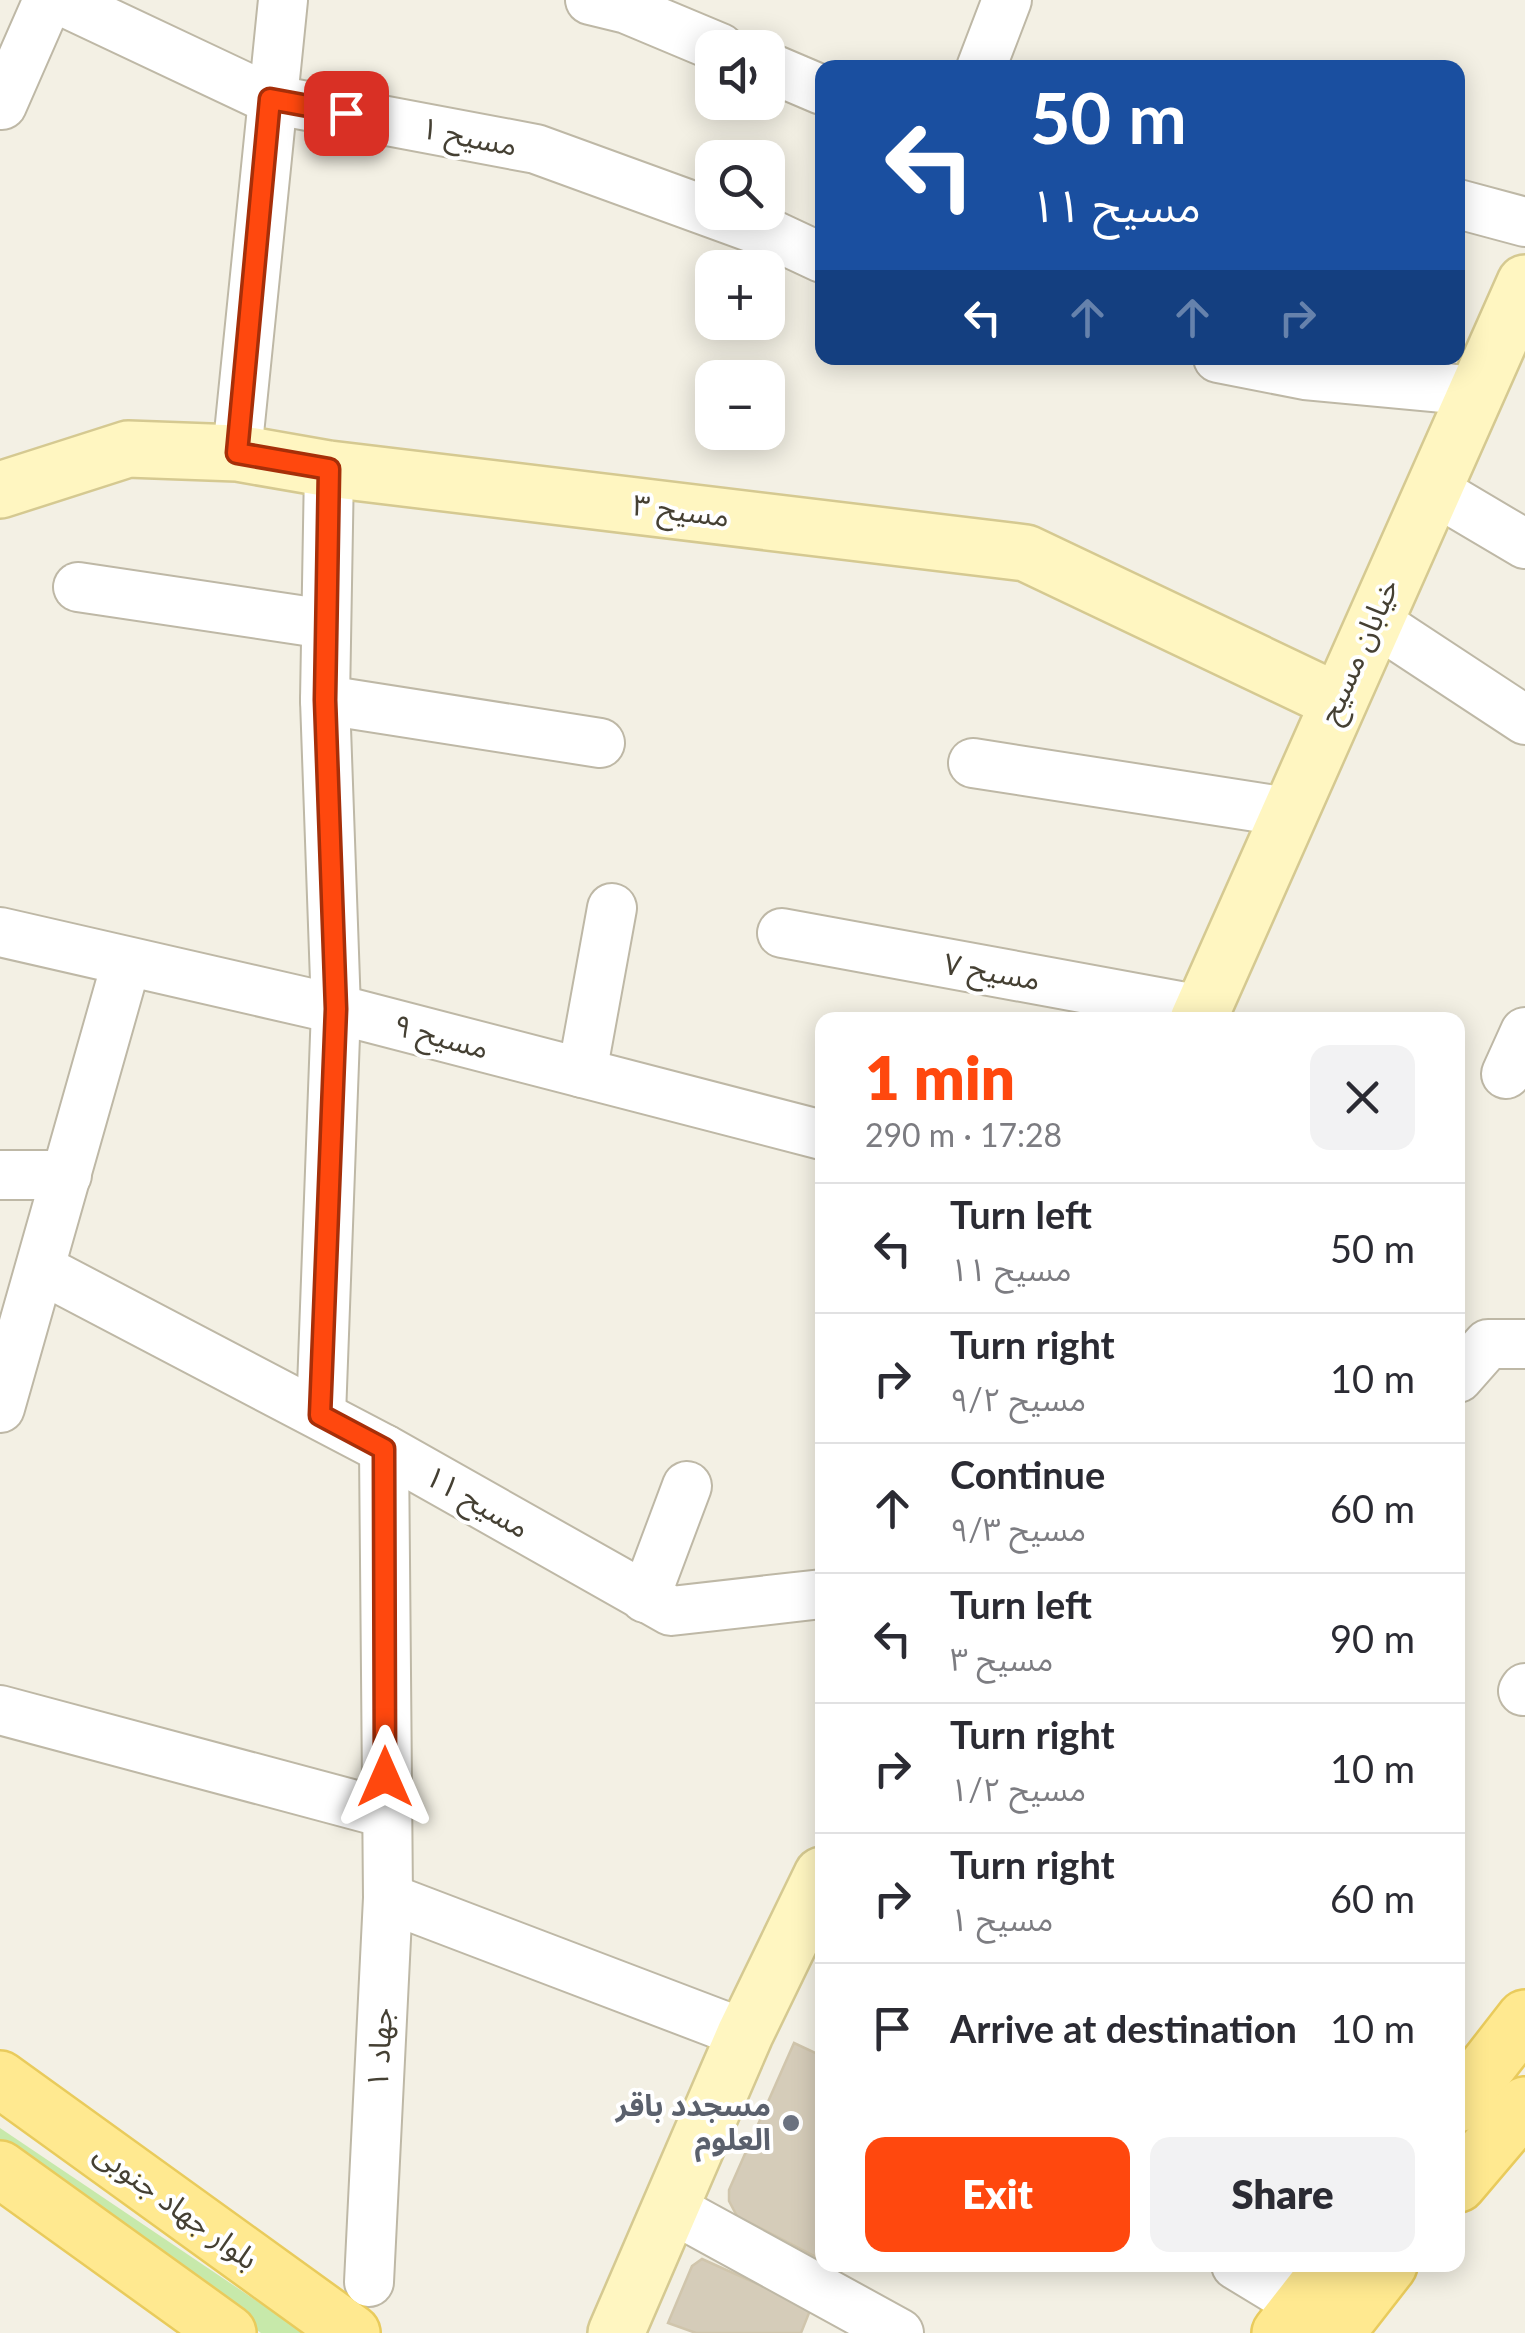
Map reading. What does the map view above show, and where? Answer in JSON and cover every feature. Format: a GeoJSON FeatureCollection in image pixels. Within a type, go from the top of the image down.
{"type":"FeatureCollection","features":[{"type":"Feature","properties":{"kind":"main road"},"geometry":{"type":"LineString","coordinates":[[1465,2095],[1525,2018]]}},
{"type":"Feature","properties":{"kind":"main road","name":"بلوار جهاد جنوبی"},"geometry":{"type":"LineString","coordinates":[[0,2079],[360,2308]]}},
{"type":"Feature","properties":{"kind":"main road"},"geometry":{"type":"LineString","coordinates":[[1465,2176],[1524,2108]]}},
{"type":"Feature","properties":{"kind":"main road"},"geometry":{"type":"LineString","coordinates":[[0,2168],[228,2333]]}},
{"type":"Feature","properties":{"kind":"main road"},"geometry":{"type":"LineString","coordinates":[[1313,2309],[1377,2272]]}},
{"type":"Feature","properties":{"kind":"street"},"geometry":{"type":"LineString","coordinates":[[2,105],[48,0]]}},
{"type":"Feature","properties":{"kind":"street","name":"مسیح ۱"},"geometry":{"type":"LineString","coordinates":[[60,0],[270,99],[536,149],[775,236],[815,255]]}},
{"type":"Feature","properties":{"kind":"street"},"geometry":{"type":"LineString","coordinates":[[237,453],[283,0]]}},
{"type":"Feature","properties":{"kind":"street"},"geometry":{"type":"LineString","coordinates":[[590,0],[627,9],[695,38]]}},
{"type":"Feature","properties":{"kind":"street"},"geometry":{"type":"LineString","coordinates":[[984,60],[1007,0]]}},
{"type":"Feature","properties":{"kind":"street"},"geometry":{"type":"LineString","coordinates":[[785,74],[815,87]]}},
{"type":"Feature","properties":{"kind":"street"},"geometry":{"type":"LineString","coordinates":[[1465,206],[1525,222]]}},
{"type":"Feature","properties":{"kind":"street","name":"خیابان مسیح"},"geometry":{"type":"LineString","coordinates":[[1201,1012],[1336,700],[1525,284]]}},
{"type":"Feature","properties":{"kind":"street"},"geometry":{"type":"LineString","coordinates":[[1256,365],[1306,374],[1476,391]]}},
{"type":"Feature","properties":{"kind":"street","name":"مسیح ۳"},"geometry":{"type":"LineString","coordinates":[[0,490],[128,450],[237,453],[329,469],[1026,553],[1336,700]]}},
{"type":"Feature","properties":{"kind":"street"},"geometry":{"type":"LineString","coordinates":[[320,1415],[336,1009],[325,700],[329,469]]}},
{"type":"Feature","properties":{"kind":"street"},"geometry":{"type":"LineString","coordinates":[[1432,489],[1525,544]]}},
{"type":"Feature","properties":{"kind":"street"},"geometry":{"type":"LineString","coordinates":[[78,586],[326,624]]}},
{"type":"Feature","properties":{"kind":"street"},"geometry":{"type":"LineString","coordinates":[[1373,620],[1525,720]]}},
{"type":"Feature","properties":{"kind":"street"},"geometry":{"type":"LineString","coordinates":[[325,700],[600,743]]}},
{"type":"Feature","properties":{"kind":"street"},"geometry":{"type":"LineString","coordinates":[[973,763],[1288,812]]}},
{"type":"Feature","properties":{"kind":"street"},"geometry":{"type":"LineString","coordinates":[[582,1073],[612,908]]}},
{"type":"Feature","properties":{"kind":"street","name":"مسیح ۹"},"geometry":{"type":"LineString","coordinates":[[0,932],[126,964],[336,1009],[815,1133]]}},
{"type":"Feature","properties":{"kind":"street","name":"مسیح ۷"},"geometry":{"type":"LineString","coordinates":[[782,933],[1185,1012]]}},
{"type":"Feature","properties":{"kind":"street"},"geometry":{"type":"LineString","coordinates":[[0,1408],[126,964]]}},
{"type":"Feature","properties":{"kind":"street"},"geometry":{"type":"LineString","coordinates":[[0,1175],[67,1175]]}},
{"type":"Feature","properties":{"kind":"street","name":"مسیح ۱۱"},"geometry":{"type":"LineString","coordinates":[[40,1268],[384,1449],[672,1611],[815,1595]]}},
{"type":"Feature","properties":{"kind":"street"},"geometry":{"type":"LineString","coordinates":[[1465,1370],[1488,1344],[1525,1344]]}},
{"type":"Feature","properties":{"kind":"street","name":"جهاد ۱"},"geometry":{"type":"LineString","coordinates":[[360,2308],[388,1898],[384,1449]]}},
{"type":"Feature","properties":{"kind":"street"},"geometry":{"type":"LineString","coordinates":[[645,1598],[687,1486]]}},
{"type":"Feature","properties":{"kind":"street"},"geometry":{"type":"LineString","coordinates":[[0,1710],[386,1813]]}},
{"type":"Feature","properties":{"kind":"street"},"geometry":{"type":"LineString","coordinates":[[616,2333],[745,2034],[815,1889]]}},
{"type":"Feature","properties":{"kind":"street"},"geometry":{"type":"LineString","coordinates":[[388,1898],[745,2034]]}},
{"type":"Feature","properties":{"kind":"street"},"geometry":{"type":"LineString","coordinates":[[671,2208],[898,2333]]}},
{"type":"Feature","properties":{"kind":"street"},"geometry":{"type":"LineString","coordinates":[[1248,2272],[1313,2309]]}},
{"type":"Feature","properties":{"kind":"green space"},"geometry":{"type":"Polygon","coordinates":[[[0,2128],[304,2333],[261,2333],[0,2140],[0,2128]]]}},
{"type":"Feature","properties":{"kind":"building","name":"مسجدد باقر العلوم"},"geometry":{"type":"Polygon","coordinates":[[[794,2043],[815,2053],[815,2256],[737,2216],[729,2201],[729,2190],[794,2043]]]}},
{"type":"Feature","properties":{"kind":"building"},"geometry":{"type":"Polygon","coordinates":[[[702,2259],[811,2308],[801,2333],[696,2333],[668,2323],[692,2266],[702,2259]]]}},
{"type":"Feature","properties":{"kind":"place","name":"مسجدد باقر العلوم"},"geometry":{"type":"Point","coordinates":[791,2123]}},
{"type":"Feature","properties":{"kind":"route"},"geometry":{"type":"LineString","coordinates":[[346,113],[270,99],[237,453],[329,469],[325,700],[336,1009],[320,1415],[384,1449],[385,1777]]}}]}
